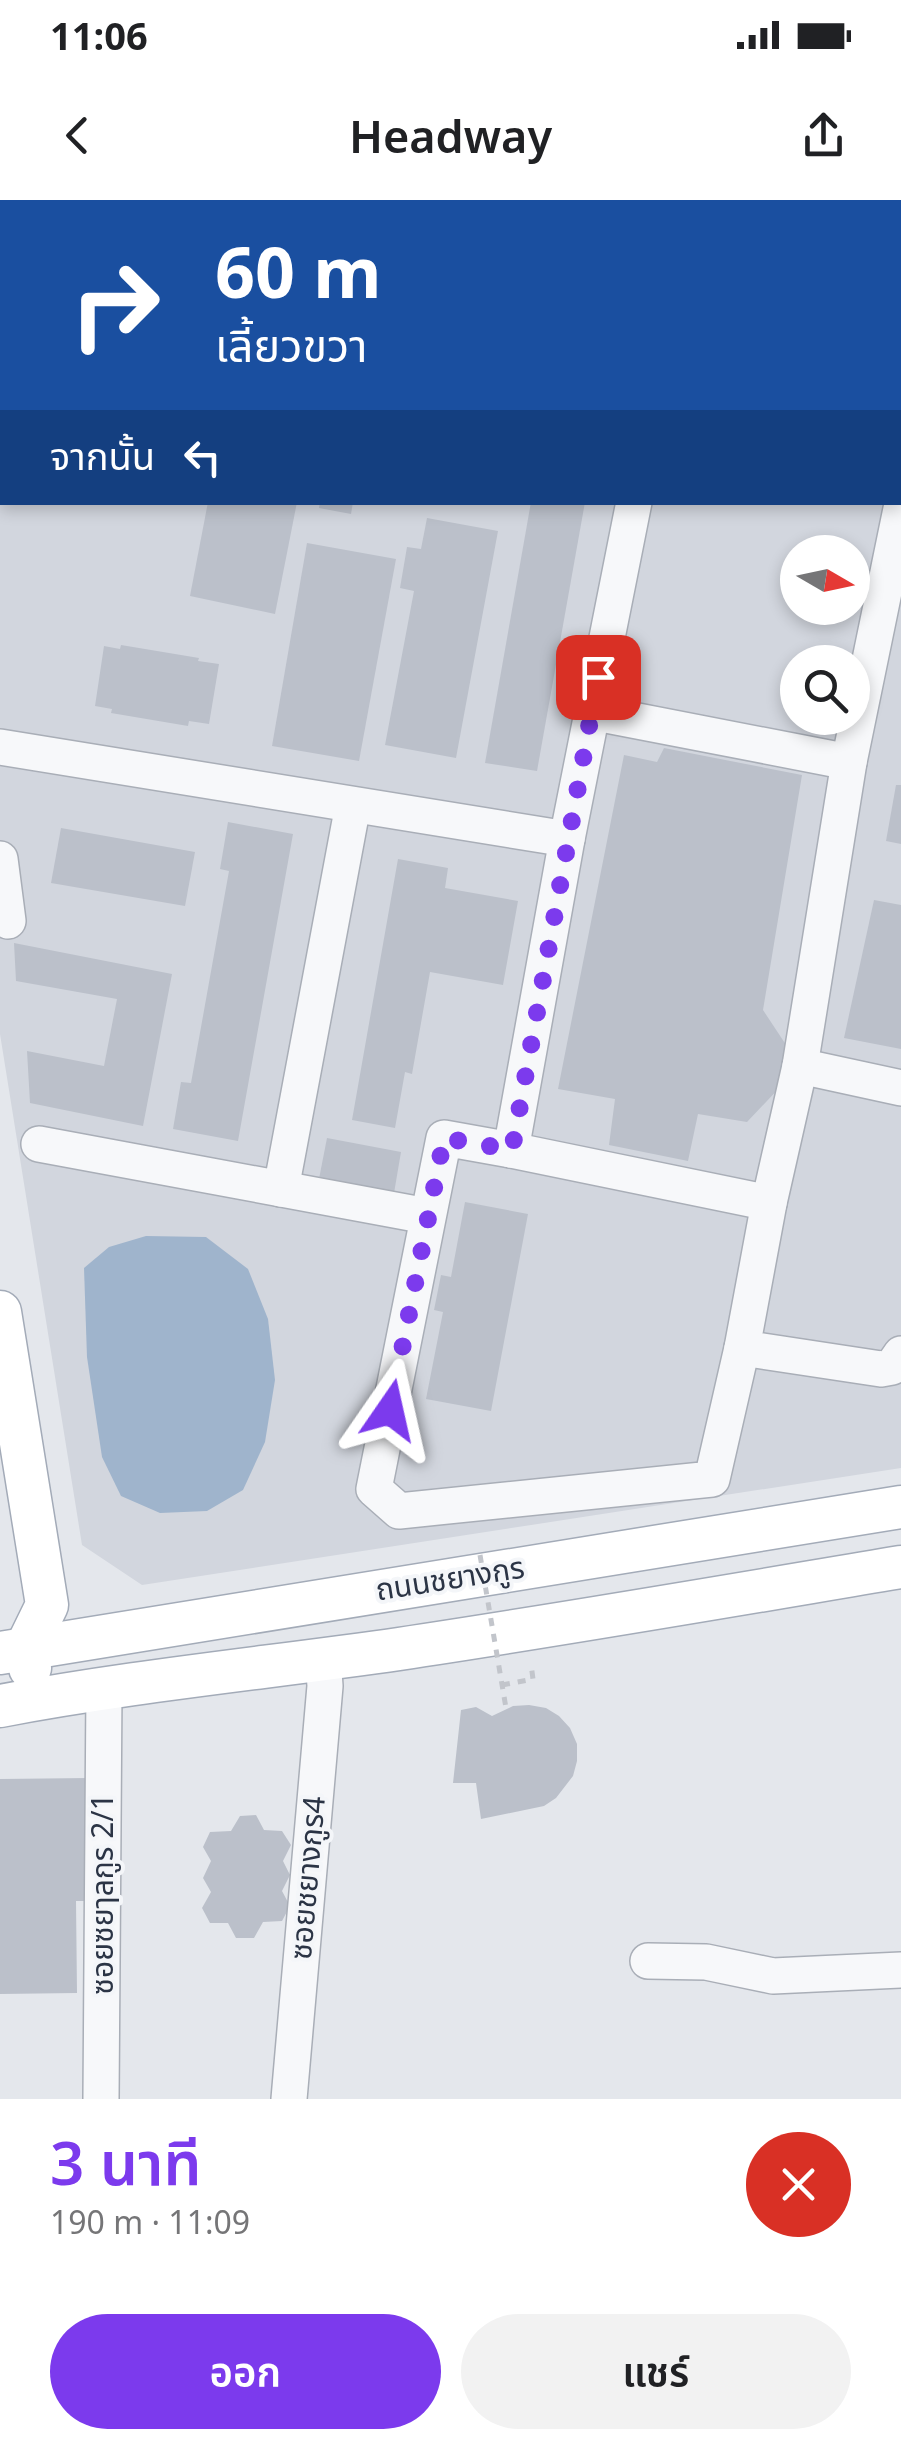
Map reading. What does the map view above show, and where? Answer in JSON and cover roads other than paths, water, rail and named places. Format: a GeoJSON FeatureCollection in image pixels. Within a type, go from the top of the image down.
{"type":"FeatureCollection","features":[{"type":"Feature","properties":{"kind":"main road"},"geometry":{"type":"LineString","coordinates":[[0,1312],[47,1605],[9,1644],[18,1703]]}},
{"type":"Feature","properties":{"kind":"main road","name":"ถนนชยางกูร"},"geometry":{"type":"LineString","coordinates":[[9,1644],[901,1507]]}},
{"type":"Feature","properties":{"kind":"main road","name":"ถนนชยางกูร"},"geometry":{"type":"LineString","coordinates":[[18,1703],[507,1632],[901,1568]]}},
{"type":"Feature","properties":{"kind":"street"},"geometry":{"type":"LineString","coordinates":[[512,1150],[567,839],[633,505]]}},
{"type":"Feature","properties":{"kind":"street"},"geometry":{"type":"LineString","coordinates":[[769,1204],[444,1138],[374,1488],[399,1511],[712,1479],[800,1066],[850,762],[894,589],[901,509]]}},
{"type":"Feature","properties":{"kind":"street"},"geometry":{"type":"LineString","coordinates":[[591,712],[850,762]]}},
{"type":"Feature","properties":{"kind":"street"},"geometry":{"type":"LineString","coordinates":[[0,747],[567,839]]}},
{"type":"Feature","properties":{"kind":"street"},"geometry":{"type":"LineString","coordinates":[[282,1189],[353,806]]}},
{"type":"Feature","properties":{"kind":"street"},"geometry":{"type":"LineString","coordinates":[[0,859],[8,920]]}},
{"type":"Feature","properties":{"kind":"street"},"geometry":{"type":"LineString","coordinates":[[800,1066],[901,1088]]}},
{"type":"Feature","properties":{"kind":"street"},"geometry":{"type":"LineString","coordinates":[[39,1144],[428,1216]]}},
{"type":"Feature","properties":{"kind":"street"},"geometry":{"type":"LineString","coordinates":[[742,1348],[881,1370],[892,1367],[901,1354]]}},
{"type":"Feature","properties":{"kind":"street","name":"ซอยชยางกูร4"},"geometry":{"type":"LineString","coordinates":[[289,2099],[325,1686],[324,1658]]}},
{"type":"Feature","properties":{"kind":"street","name":"ซอยซยๅลกูร 2/1"},"geometry":{"type":"LineString","coordinates":[[101,2099],[104,1688]]}},
{"type":"Feature","properties":{"kind":"street"},"geometry":{"type":"LineString","coordinates":[[648,1961],[706,1962],[773,1976],[901,1970]]}},
{"type":"Feature","properties":{"kind":"water"},"geometry":{"type":"Polygon","coordinates":[[[146,1236],[206,1237],[248,1269],[268,1319],[275,1380],[265,1442],[243,1490],[207,1511],[160,1513],[121,1496],[102,1457],[87,1357],[84,1268],[109,1247],[146,1236]]]}}]}
